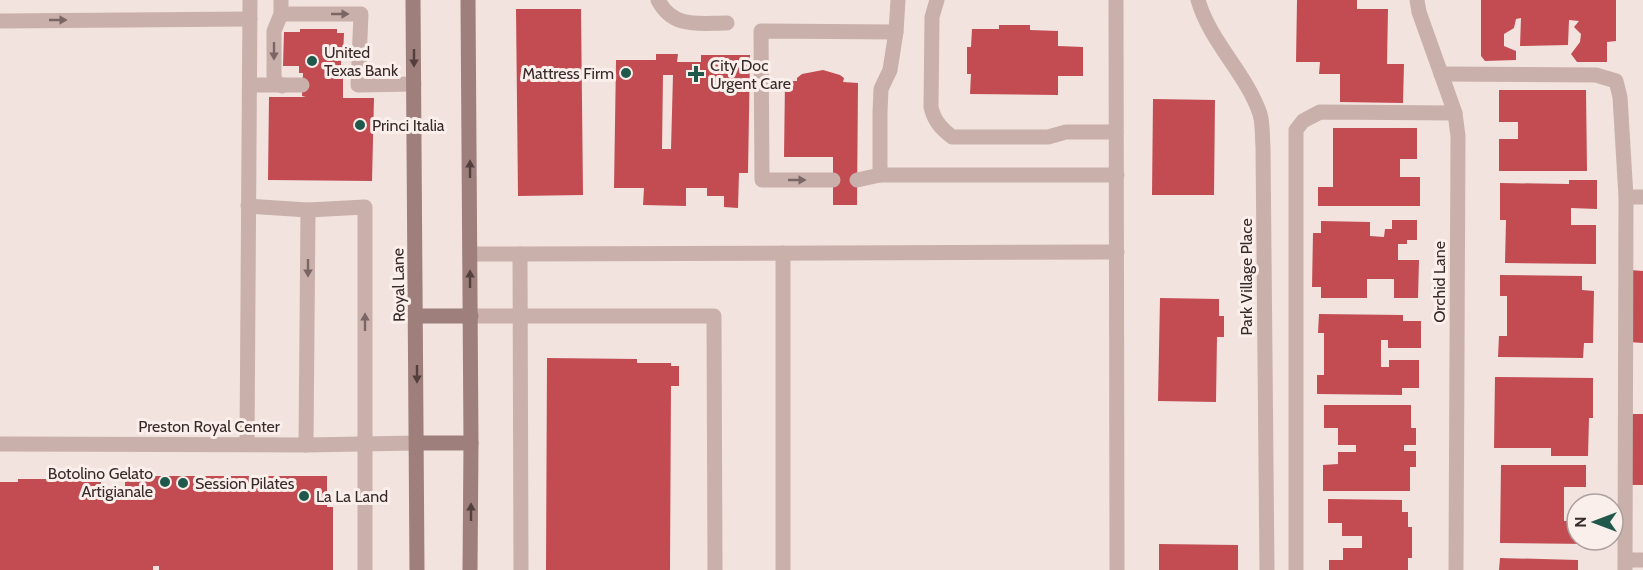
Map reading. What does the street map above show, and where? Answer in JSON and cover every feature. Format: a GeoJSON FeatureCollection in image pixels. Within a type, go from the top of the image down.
{"type":"FeatureCollection","features":[{"type":"Feature","properties":{"kind":"main road","name":"Royal Lane"},"geometry":{"type":"LineString","coordinates":[[413,0],[417,570]]}},
{"type":"Feature","properties":{"kind":"main road"},"geometry":{"type":"LineString","coordinates":[[468,0],[471,316],[470,570]]}},
{"type":"Feature","properties":{"kind":"main road"},"geometry":{"type":"LineString","coordinates":[[416,316],[471,316]]}},
{"type":"Feature","properties":{"kind":"main road"},"geometry":{"type":"LineString","coordinates":[[417,442],[471,442]]}},
{"type":"Feature","properties":{"kind":"street"},"geometry":{"type":"LineString","coordinates":[[247,444],[250,0]]}},
{"type":"Feature","properties":{"kind":"street"},"geometry":{"type":"LineString","coordinates":[[658,0],[670,16],[686,24],[727,23]]}},
{"type":"Feature","properties":{"kind":"street"},"geometry":{"type":"LineString","coordinates":[[880,175],[881,89],[890,70],[898,0]]}},
{"type":"Feature","properties":{"kind":"street"},"geometry":{"type":"LineString","coordinates":[[937,0],[932,17],[931,107],[940,128],[952,137],[1048,137],[1066,132],[1116,132]]}},
{"type":"Feature","properties":{"kind":"street"},"geometry":{"type":"LineString","coordinates":[[1116,0],[1118,570]]}},
{"type":"Feature","properties":{"kind":"street","name":"Park Village Place"},"geometry":{"type":"LineString","coordinates":[[1198,0],[1201,11],[1253,96],[1261,117],[1267,570]]}},
{"type":"Feature","properties":{"kind":"street","name":"Orchid Lane"},"geometry":{"type":"LineString","coordinates":[[1417,0],[1419,12],[1455,113],[1458,136],[1456,570]]}},
{"type":"Feature","properties":{"kind":"street"},"geometry":{"type":"LineString","coordinates":[[282,86],[275,81],[274,75],[274,31],[281,7],[361,14],[350,85],[414,84]]}},
{"type":"Feature","properties":{"kind":"street"},"geometry":{"type":"LineString","coordinates":[[0,21],[250,19]]}},
{"type":"Feature","properties":{"kind":"street"},"geometry":{"type":"LineString","coordinates":[[833,180],[762,180],[760,31],[896,32]]}},
{"type":"Feature","properties":{"kind":"street"},"geometry":{"type":"LineString","coordinates":[[1441,74],[1596,75],[1616,81],[1620,97],[1626,197],[1626,565],[1643,560]]}},
{"type":"Feature","properties":{"kind":"street"},"geometry":{"type":"LineString","coordinates":[[250,85],[302,85]]}},
{"type":"Feature","properties":{"kind":"street"},"geometry":{"type":"LineString","coordinates":[[1296,570],[1296,130],[1303,122],[1320,112],[1455,113]]}},
{"type":"Feature","properties":{"kind":"street"},"geometry":{"type":"LineString","coordinates":[[857,180],[880,175],[1117,175]]}},
{"type":"Feature","properties":{"kind":"street"},"geometry":{"type":"LineString","coordinates":[[1626,197],[1643,197]]}},
{"type":"Feature","properties":{"kind":"street"},"geometry":{"type":"LineString","coordinates":[[248,206],[308,210],[365,207],[365,570]]}},
{"type":"Feature","properties":{"kind":"street"},"geometry":{"type":"LineString","coordinates":[[306,445],[308,210]]}},
{"type":"Feature","properties":{"kind":"street"},"geometry":{"type":"LineString","coordinates":[[470,254],[1117,252]]}},
{"type":"Feature","properties":{"kind":"street"},"geometry":{"type":"LineString","coordinates":[[783,253],[783,570]]}},
{"type":"Feature","properties":{"kind":"street"},"geometry":{"type":"LineString","coordinates":[[520,254],[521,570]]}},
{"type":"Feature","properties":{"kind":"street"},"geometry":{"type":"LineString","coordinates":[[471,316],[714,316],[715,570]]}},
{"type":"Feature","properties":{"kind":"street","name":"Preston Royal Center"},"geometry":{"type":"LineString","coordinates":[[0,444],[306,445],[417,442]]}},
{"type":"Feature","properties":{"kind":"building"},"geometry":{"type":"Polygon","coordinates":[[[1297,0],[1357,0],[1357,9],[1388,9],[1387,64],[1404,64],[1403,103],[1340,102],[1340,74],[1319,74],[1320,62],[1296,62],[1297,0]]]}},
{"type":"Feature","properties":{"kind":"building"},"geometry":{"type":"Polygon","coordinates":[[[1481,0],[1616,0],[1616,41],[1607,42],[1607,62],[1577,62],[1571,54],[1580,42],[1581,34],[1574,27],[1579,21],[1569,20],[1568,45],[1520,46],[1521,18],[1516,19],[1514,28],[1504,34],[1504,46],[1516,51],[1516,60],[1485,61],[1481,56],[1481,0]]]}},
{"type":"Feature","properties":{"kind":"building"},"geometry":{"type":"Polygon","coordinates":[[[516,9],[581,9],[583,195],[518,196],[516,9]]]}},
{"type":"Feature","properties":{"kind":"building"},"geometry":{"type":"Polygon","coordinates":[[[999,25],[1030,25],[1030,30],[1058,31],[1058,46],[1083,47],[1083,76],[1058,76],[1058,95],[970,94],[971,74],[967,74],[967,47],[971,47],[972,29],[999,29],[999,25]]]}},
{"type":"Feature","properties":{"kind":"building"},"geometry":{"type":"Polygon","coordinates":[[[300,29],[337,29],[337,33],[344,33],[343,57],[341,57],[343,98],[374,98],[372,181],[268,180],[269,97],[306,97],[302,96],[303,73],[299,73],[299,66],[283,66],[284,32],[300,32],[300,29]]]}},
{"type":"Feature","properties":{"kind":"building"},"geometry":{"type":"Polygon","coordinates":[[[656,54],[678,54],[677,62],[701,62],[701,55],[750,55],[748,173],[739,173],[738,208],[724,207],[724,196],[707,196],[707,188],[686,188],[686,206],[643,205],[644,188],[614,188],[616,60],[656,60],[656,54]],[[663,75],[662,149],[671,149],[673,75],[663,75]]]}},
{"type":"Feature","properties":{"kind":"building"},"geometry":{"type":"Polygon","coordinates":[[[823,70],[840,75],[844,78],[843,82],[858,83],[857,205],[833,205],[833,157],[784,157],[785,81],[797,81],[802,74],[823,70]]]}},
{"type":"Feature","properties":{"kind":"building"},"geometry":{"type":"Polygon","coordinates":[[[1499,90],[1586,90],[1587,171],[1499,171],[1499,139],[1518,139],[1518,122],[1499,122],[1499,90]]]}},
{"type":"Feature","properties":{"kind":"building"},"geometry":{"type":"Polygon","coordinates":[[[1153,99],[1215,100],[1214,195],[1152,195],[1153,99]]]}},
{"type":"Feature","properties":{"kind":"building"},"geometry":{"type":"Polygon","coordinates":[[[1333,128],[1417,128],[1417,159],[1400,159],[1400,177],[1420,177],[1420,206],[1318,206],[1318,187],[1333,187],[1333,128]]]}},
{"type":"Feature","properties":{"kind":"building"},"geometry":{"type":"Polygon","coordinates":[[[1569,180],[1597,180],[1597,209],[1571,208],[1571,225],[1596,225],[1596,264],[1505,263],[1506,220],[1500,220],[1500,183],[1569,184],[1569,180]]]}},
{"type":"Feature","properties":{"kind":"building"},"geometry":{"type":"Polygon","coordinates":[[[1392,220],[1417,220],[1417,240],[1407,240],[1407,244],[1398,244],[1398,260],[1419,260],[1418,298],[1394,298],[1394,279],[1367,279],[1367,298],[1321,298],[1321,287],[1312,287],[1313,233],[1321,233],[1321,221],[1370,222],[1370,236],[1384,237],[1385,229],[1392,229],[1392,220]]]}},
{"type":"Feature","properties":{"kind":"building"},"geometry":{"type":"Polygon","coordinates":[[[1630,270],[1643,271],[1643,343],[1629,342],[1630,270]]]}},
{"type":"Feature","properties":{"kind":"building"},"geometry":{"type":"Polygon","coordinates":[[[1500,275],[1582,276],[1582,290],[1594,291],[1593,343],[1584,343],[1583,358],[1498,357],[1499,336],[1507,336],[1507,296],[1500,296],[1500,275]]]}},
{"type":"Feature","properties":{"kind":"building"},"geometry":{"type":"Polygon","coordinates":[[[1160,298],[1219,299],[1219,316],[1224,316],[1224,337],[1217,337],[1216,402],[1158,401],[1160,298]]]}},
{"type":"Feature","properties":{"kind":"building"},"geometry":{"type":"Polygon","coordinates":[[[1319,314],[1403,315],[1403,321],[1421,321],[1421,348],[1388,348],[1388,340],[1381,340],[1381,367],[1389,367],[1389,360],[1419,360],[1419,388],[1402,388],[1402,395],[1317,394],[1317,375],[1324,375],[1324,333],[1318,333],[1319,314]]]}},
{"type":"Feature","properties":{"kind":"building"},"geometry":{"type":"Polygon","coordinates":[[[547,358],[637,359],[637,363],[671,363],[671,366],[679,366],[679,386],[671,386],[670,570],[546,570],[547,358]]]}},
{"type":"Feature","properties":{"kind":"building"},"geometry":{"type":"Polygon","coordinates":[[[1495,377],[1593,378],[1593,418],[1589,418],[1588,456],[1551,456],[1551,448],[1494,448],[1495,377]]]}},
{"type":"Feature","properties":{"kind":"building"},"geometry":{"type":"Polygon","coordinates":[[[1324,405],[1411,405],[1411,428],[1416,428],[1416,445],[1404,445],[1404,451],[1416,451],[1416,467],[1410,467],[1410,491],[1323,491],[1323,465],[1338,464],[1338,452],[1356,452],[1356,445],[1338,445],[1338,428],[1324,428],[1324,405]]]}},
{"type":"Feature","properties":{"kind":"building"},"geometry":{"type":"Polygon","coordinates":[[[1631,414],[1643,414],[1643,485],[1631,485],[1631,414]]]}},
{"type":"Feature","properties":{"kind":"building"},"geometry":{"type":"Polygon","coordinates":[[[1501,465],[1586,465],[1586,487],[1564,487],[1565,544],[1500,543],[1501,465]]]}},
{"type":"Feature","properties":{"kind":"building"},"geometry":{"type":"Polygon","coordinates":[[[151,476],[327,476],[327,507],[333,507],[333,570],[159,570],[159,566],[153,566],[153,570],[0,570],[0,482],[18,482],[18,479],[82,479],[82,482],[101,482],[101,489],[125,489],[125,481],[151,481],[151,476]]]}},
{"type":"Feature","properties":{"kind":"building"},"geometry":{"type":"Polygon","coordinates":[[[1328,499],[1402,500],[1402,512],[1408,512],[1408,527],[1412,527],[1412,558],[1408,558],[1408,570],[1329,570],[1329,560],[1343,560],[1343,548],[1362,548],[1362,536],[1342,536],[1342,523],[1328,523],[1328,499]]]}},
{"type":"Feature","properties":{"kind":"building"},"geometry":{"type":"Polygon","coordinates":[[[1159,544],[1238,545],[1238,570],[1159,570],[1159,544]]]}},
{"type":"Feature","properties":{"kind":"building"},"geometry":{"type":"Polygon","coordinates":[[[1500,558],[1578,560],[1578,570],[1499,570],[1500,558]]]}},
{"type":"Feature","properties":{"kind":"place","name":"United Texas Bank"},"geometry":{"type":"Point","coordinates":[312,61]}},
{"type":"Feature","properties":{"kind":"place","name":"Mattress Firm"},"geometry":{"type":"Point","coordinates":[626,73]}},
{"type":"Feature","properties":{"kind":"place","name":"City Doc Urgent Care"},"geometry":{"type":"Point","coordinates":[696,74]}},
{"type":"Feature","properties":{"kind":"place","name":"Princi Italia"},"geometry":{"type":"Point","coordinates":[360,125]}},
{"type":"Feature","properties":{"kind":"place","name":"Botolino Gelato Artigianale"},"geometry":{"type":"Point","coordinates":[165,482]}},
{"type":"Feature","properties":{"kind":"place","name":"Session Pilates"},"geometry":{"type":"Point","coordinates":[183,483]}},
{"type":"Feature","properties":{"kind":"place","name":"La La Land"},"geometry":{"type":"Point","coordinates":[304,496]}}]}
